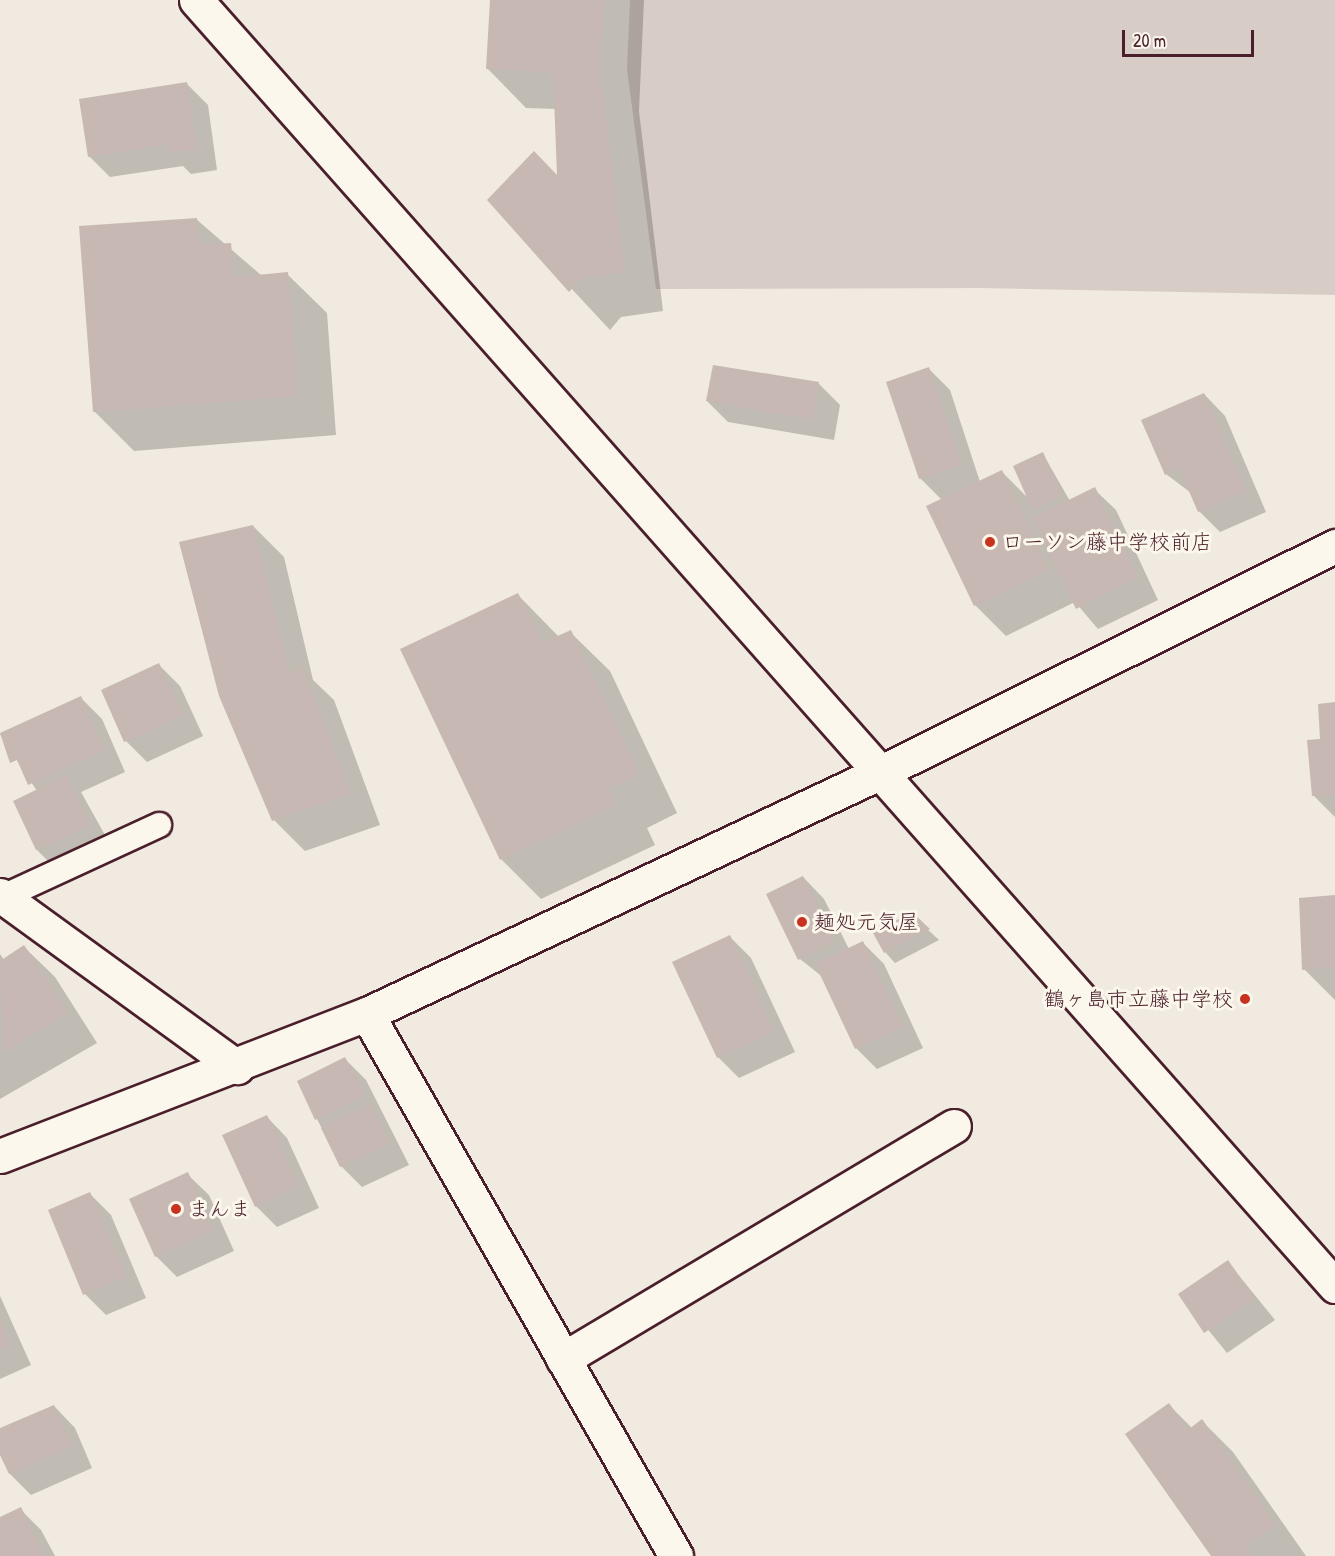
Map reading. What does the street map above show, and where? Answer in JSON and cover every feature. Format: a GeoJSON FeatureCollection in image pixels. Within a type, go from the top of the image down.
{"type":"FeatureCollection","features":[{"type":"Feature","properties":{"kind":"street"},"geometry":{"type":"LineString","coordinates":[[196,0],[877,774],[1335,1286]]}},
{"type":"Feature","properties":{"kind":"street"},"geometry":{"type":"LineString","coordinates":[[0,1156],[237,1067],[368,1014],[877,774],[1335,546]]}},
{"type":"Feature","properties":{"kind":"street"},"geometry":{"type":"LineString","coordinates":[[2,896],[237,1067]]}},
{"type":"Feature","properties":{"kind":"street"},"geometry":{"type":"LineString","coordinates":[[368,1014],[672,1555]]}},
{"type":"Feature","properties":{"kind":"street"},"geometry":{"type":"LineString","coordinates":[[563,1359],[954,1126]]}},
{"type":"Feature","properties":{"kind":"lane"},"geometry":{"type":"LineString","coordinates":[[2,896],[159,825]]}},
{"type":"Feature","properties":{"kind":"shaded area"},"geometry":{"type":"Polygon","coordinates":[[[630,0],[1335,0],[1335,295],[982,288],[656,289],[627,69],[630,0]]]}},
{"type":"Feature","properties":{"kind":"building"},"geometry":{"type":"Polygon","coordinates":[[[490,0],[604,0],[600,71],[625,272],[582,278],[569,292],[487,200],[534,151],[557,175],[553,72],[486,69],[490,0]]]}},
{"type":"Feature","properties":{"kind":"building"},"geometry":{"type":"Polygon","coordinates":[[[187,82],[197,149],[169,153],[168,144],[88,157],[79,99],[187,82]]]}},
{"type":"Feature","properties":{"kind":"building"},"geometry":{"type":"Polygon","coordinates":[[[197,218],[199,245],[231,243],[234,277],[288,272],[298,396],[93,412],[79,226],[197,218]]]}},
{"type":"Feature","properties":{"kind":"building"},"geometry":{"type":"Polygon","coordinates":[[[713,365],[819,382],[813,420],[706,401],[713,365]]]}},
{"type":"Feature","properties":{"kind":"building"},"geometry":{"type":"Polygon","coordinates":[[[929,367],[961,465],[919,479],[886,382],[929,367]]]}},
{"type":"Feature","properties":{"kind":"building"},"geometry":{"type":"Polygon","coordinates":[[[1204,393],[1246,491],[1198,512],[1179,468],[1165,475],[1141,420],[1204,393]]]}},
{"type":"Feature","properties":{"kind":"building"},"geometry":{"type":"Polygon","coordinates":[[[1043,452],[1062,495],[1032,509],[1013,466],[1043,452]]]}},
{"type":"Feature","properties":{"kind":"building"},"geometry":{"type":"Polygon","coordinates":[[[1002,470],[1049,569],[974,606],[926,506],[1002,470]]]}},
{"type":"Feature","properties":{"kind":"building"},"geometry":{"type":"Polygon","coordinates":[[[1095,487],[1138,578],[1076,609],[1032,518],[1095,487]]]}},
{"type":"Feature","properties":{"kind":"building"},"geometry":{"type":"Polygon","coordinates":[[[253,525],[289,672],[303,668],[351,794],[272,821],[219,696],[179,542],[253,525]]]}},
{"type":"Feature","properties":{"kind":"building"},"geometry":{"type":"Polygon","coordinates":[[[518,593],[542,643],[571,630],[639,774],[608,788],[616,805],[500,860],[400,649],[518,593]]]}},
{"type":"Feature","properties":{"kind":"building"},"geometry":{"type":"Polygon","coordinates":[[[159,663],[183,715],[124,742],[101,690],[159,663]]]}},
{"type":"Feature","properties":{"kind":"building"},"geometry":{"type":"Polygon","coordinates":[[[81,696],[105,750],[28,785],[17,760],[10,763],[0,733],[81,696]]]}},
{"type":"Feature","properties":{"kind":"building"},"geometry":{"type":"Polygon","coordinates":[[[1335,702],[1335,794],[1312,796],[1307,740],[1320,739],[1318,704],[1335,702]]]}},
{"type":"Feature","properties":{"kind":"building"},"geometry":{"type":"Polygon","coordinates":[[[67,775],[91,825],[36,850],[13,801],[67,775]]]}},
{"type":"Feature","properties":{"kind":"building"},"geometry":{"type":"Polygon","coordinates":[[[803,876],[835,941],[798,960],[766,894],[803,876]]]}},
{"type":"Feature","properties":{"kind":"building"},"geometry":{"type":"Polygon","coordinates":[[[1335,895],[1335,967],[1302,970],[1299,898],[1335,895]]]}},
{"type":"Feature","properties":{"kind":"building"},"geometry":{"type":"Polygon","coordinates":[[[912,912],[930,929],[884,953],[873,933],[912,912]]]}},
{"type":"Feature","properties":{"kind":"building"},"geometry":{"type":"Polygon","coordinates":[[[730,935],[774,1031],[717,1058],[672,962],[730,935]]]}},
{"type":"Feature","properties":{"kind":"building"},"geometry":{"type":"Polygon","coordinates":[[[863,941],[903,1026],[855,1049],[815,964],[863,941]]]}},
{"type":"Feature","properties":{"kind":"building"},"geometry":{"type":"Polygon","coordinates":[[[24,945],[68,1012],[4,1053],[0,961],[24,945]]]}},
{"type":"Feature","properties":{"kind":"building"},"geometry":{"type":"Polygon","coordinates":[[[345,1057],[365,1096],[315,1120],[297,1081],[345,1057]]]}},
{"type":"Feature","properties":{"kind":"building"},"geometry":{"type":"Polygon","coordinates":[[[370,1104],[389,1143],[340,1167],[321,1128],[370,1104]]]}},
{"type":"Feature","properties":{"kind":"building"},"geometry":{"type":"Polygon","coordinates":[[[267,1115],[299,1186],[255,1207],[222,1135],[267,1115]]]}},
{"type":"Feature","properties":{"kind":"building"},"geometry":{"type":"Polygon","coordinates":[[[188,1172],[214,1230],[155,1257],[129,1199],[188,1172]]]}},
{"type":"Feature","properties":{"kind":"building"},"geometry":{"type":"Polygon","coordinates":[[[90,1192],[126,1277],[83,1295],[48,1210],[90,1192]]]}},
{"type":"Feature","properties":{"kind":"building"},"geometry":{"type":"Polygon","coordinates":[[[1228,1260],[1255,1299],[1204,1333],[1178,1294],[1228,1260]]]}},
{"type":"Feature","properties":{"kind":"building"},"geometry":{"type":"Polygon","coordinates":[[[0,1320],[11,1344],[0,1349],[0,1320]]]}},
{"type":"Feature","properties":{"kind":"building"},"geometry":{"type":"Polygon","coordinates":[[[1169,1403],[1188,1430],[1202,1419],[1276,1525],[1245,1546],[1252,1556],[1211,1556],[1125,1434],[1169,1403]]]}},
{"type":"Feature","properties":{"kind":"building"},"geometry":{"type":"Polygon","coordinates":[[[54,1405],[72,1446],[9,1474],[0,1455],[0,1428],[54,1405]]]}},
{"type":"Feature","properties":{"kind":"building"},"geometry":{"type":"Polygon","coordinates":[[[21,1507],[45,1556],[0,1556],[0,1517],[21,1507]]]}},
{"type":"Feature","properties":{"kind":"place","name":"ローソン藤中学校前店"},"geometry":{"type":"Point","coordinates":[990,542]}},
{"type":"Feature","properties":{"kind":"place","name":"麺処元気屋"},"geometry":{"type":"Point","coordinates":[802,922]}},
{"type":"Feature","properties":{"kind":"place","name":"鶴ヶ島市立藤中学校"},"geometry":{"type":"Point","coordinates":[1245,999]}},
{"type":"Feature","properties":{"kind":"place","name":"まんま"},"geometry":{"type":"Point","coordinates":[176,1209]}}]}
